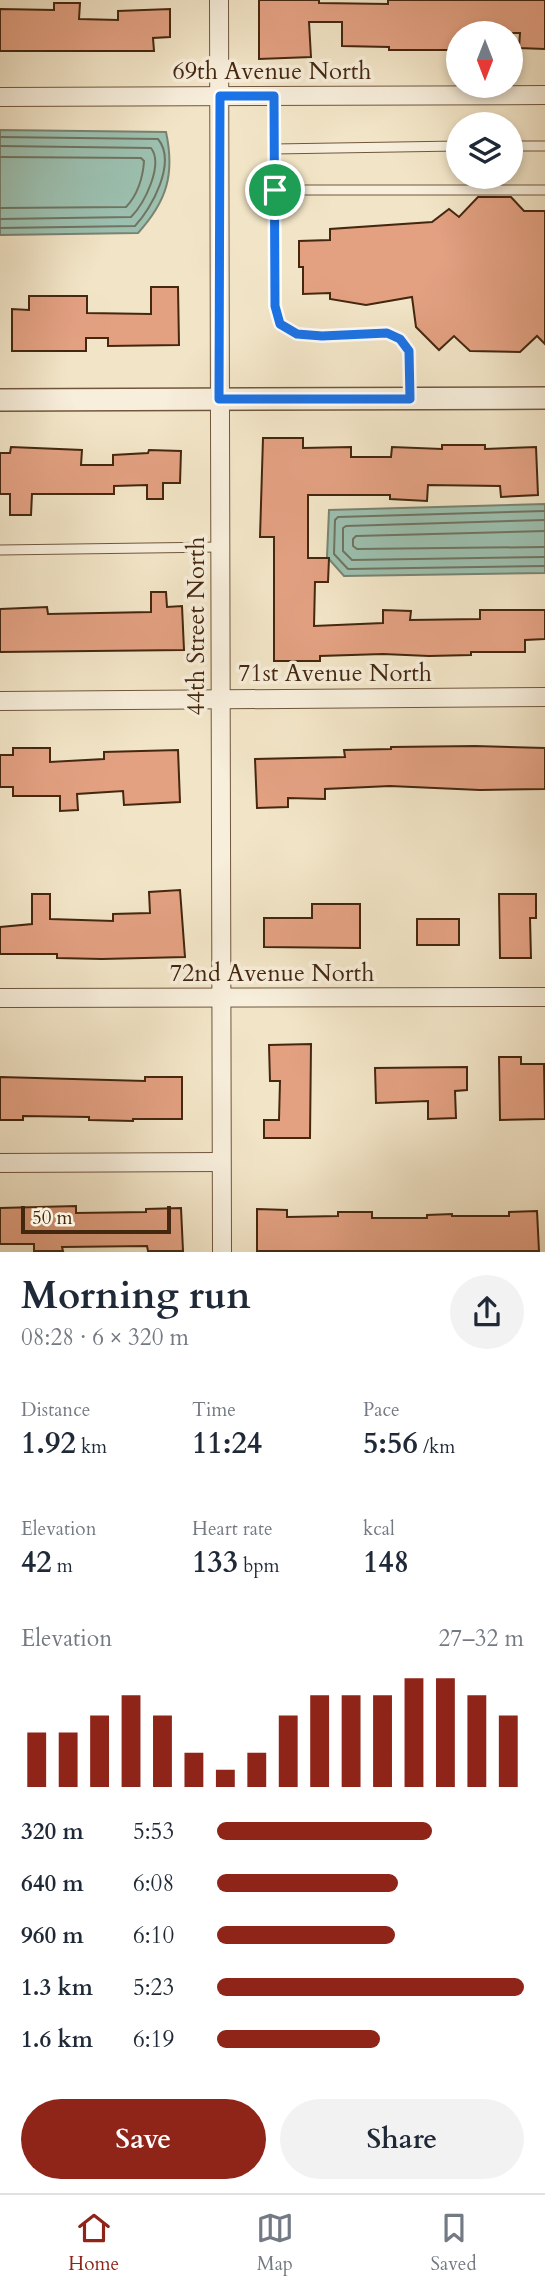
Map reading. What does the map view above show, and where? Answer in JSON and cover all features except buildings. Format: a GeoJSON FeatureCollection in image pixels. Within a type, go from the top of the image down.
{"type":"FeatureCollection","features":[{"type":"Feature","properties":{"kind":"street","name":"44th Street North"},"geometry":{"type":"LineString","coordinates":[[219,0],[222,1251]]}},
{"type":"Feature","properties":{"kind":"street","name":"69th Avenue North"},"geometry":{"type":"LineString","coordinates":[[0,97],[545,95]]}},
{"type":"Feature","properties":{"kind":"street"},"geometry":{"type":"LineString","coordinates":[[0,400],[545,398]]}},
{"type":"Feature","properties":{"kind":"street","name":"71st Avenue North"},"geometry":{"type":"LineString","coordinates":[[0,701],[545,697]]}},
{"type":"Feature","properties":{"kind":"street","name":"72nd Avenue North"},"geometry":{"type":"LineString","coordinates":[[0,999],[545,997]]}},
{"type":"Feature","properties":{"kind":"street"},"geometry":{"type":"LineString","coordinates":[[0,1163],[220,1162]]}},
{"type":"Feature","properties":{"kind":"lane"},"geometry":{"type":"LineString","coordinates":[[274,96],[275,306],[280,324],[297,334],[322,336],[387,333],[400,339],[409,351],[410,399]]}},
{"type":"Feature","properties":{"kind":"lane"},"geometry":{"type":"LineString","coordinates":[[523,146],[545,145]]}},
{"type":"Feature","properties":{"kind":"lane"},"geometry":{"type":"LineString","coordinates":[[274,149],[446,146]]}},
{"type":"Feature","properties":{"kind":"lane"},"geometry":{"type":"LineString","coordinates":[[275,190],[545,190]]}},
{"type":"Feature","properties":{"kind":"lane"},"geometry":{"type":"LineString","coordinates":[[0,550],[220,547]]}},
{"type":"Feature","properties":{"kind":"water"},"geometry":{"type":"Polygon","coordinates":[[[0,130],[166,132],[170,161],[162,198],[138,233],[0,235],[0,130]]]}},
{"type":"Feature","properties":{"kind":"water"},"geometry":{"type":"Polygon","coordinates":[[[545,504],[545,573],[344,576],[327,557],[329,510],[545,504]]]}},
{"type":"Feature","properties":{"kind":"route"},"geometry":{"type":"LineString","coordinates":[[220,96],[274,96],[275,190],[275,306],[280,324],[297,334],[322,336],[387,333],[400,339],[409,351],[410,399],[219,399],[220,96]]}}]}
